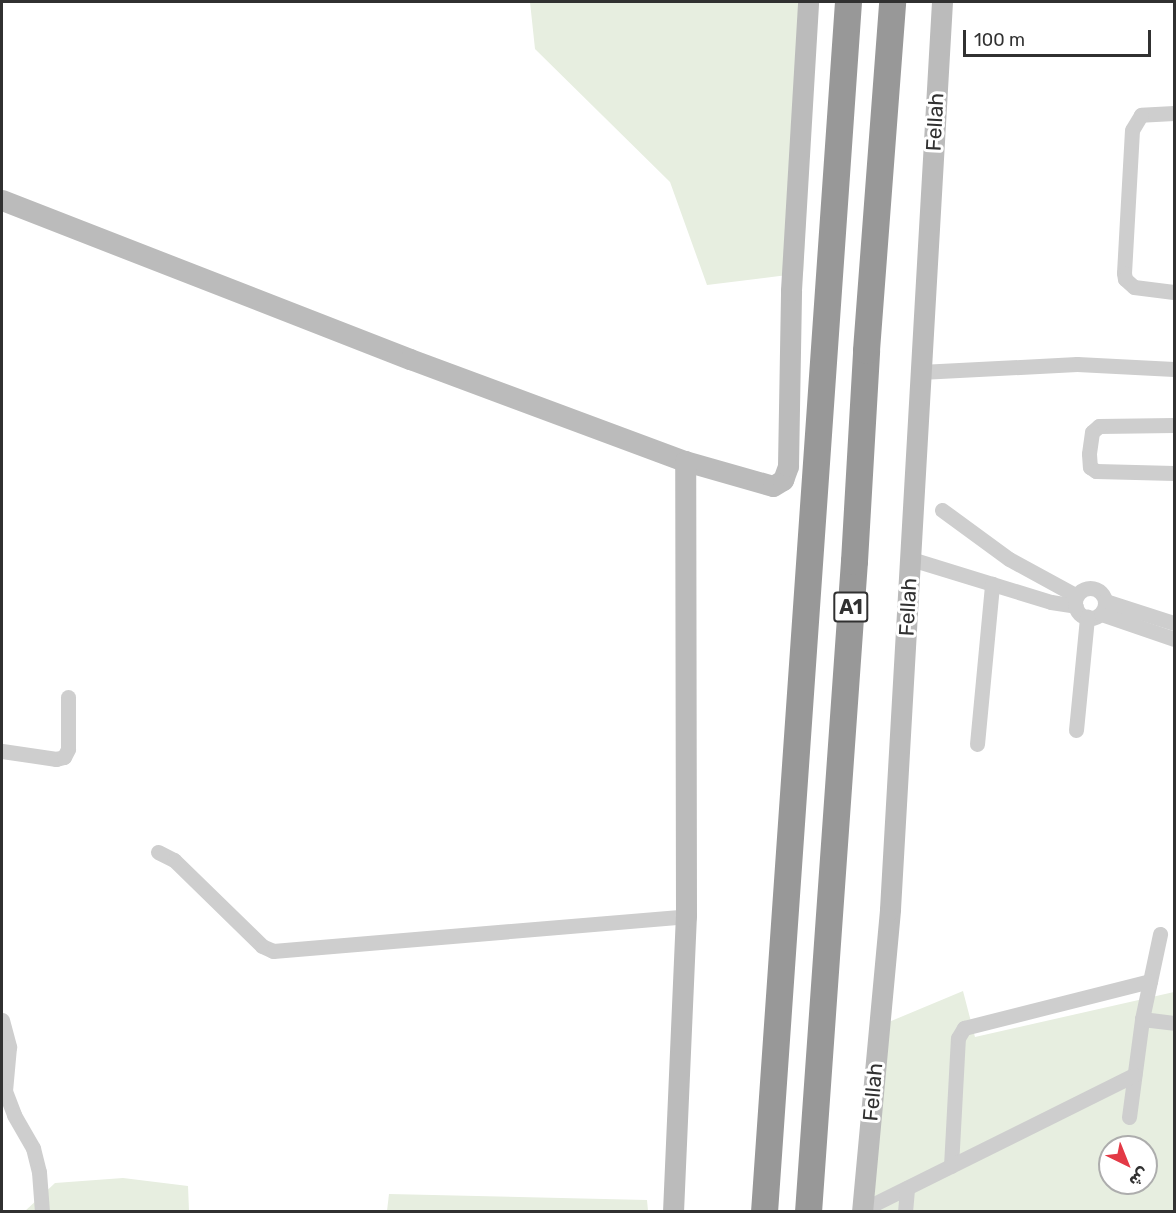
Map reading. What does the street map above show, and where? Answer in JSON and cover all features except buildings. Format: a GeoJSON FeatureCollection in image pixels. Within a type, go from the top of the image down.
{"type":"FeatureCollection","features":[{"type":"Feature","properties":{"kind":"highway","name":"A1"},"geometry":{"type":"LineString","coordinates":[[764,1212],[848,2]]}},
{"type":"Feature","properties":{"kind":"highway","name":"A1"},"geometry":{"type":"LineString","coordinates":[[808,1212],[854,561],[866,350],[892,2]]}},
{"type":"Feature","properties":{"kind":"street"},"geometry":{"type":"LineString","coordinates":[[2,200],[402,356],[684,461],[767,485],[779,484],[788,471],[791,290],[808,2]]}},
{"type":"Feature","properties":{"kind":"street","name":"Fellah"},"geometry":{"type":"LineString","coordinates":[[862,1211],[890,909],[942,2]]}},
{"type":"Feature","properties":{"kind":"street"},"geometry":{"type":"LineString","coordinates":[[1174,113],[1141,116],[1132,130],[1124,273],[1125,279],[1134,287],[1174,292]]}},
{"type":"Feature","properties":{"kind":"street"},"geometry":{"type":"LineString","coordinates":[[920,372],[1077,364],[1174,369]]}},
{"type":"Feature","properties":{"kind":"street"},"geometry":{"type":"LineString","coordinates":[[1174,425],[1099,426],[1092,432],[1089,462],[1092,470],[1101,472],[1174,473]]}},
{"type":"Feature","properties":{"kind":"street"},"geometry":{"type":"LineString","coordinates":[[673,1212],[686,916],[684,461]]}},
{"type":"Feature","properties":{"kind":"street"},"geometry":{"type":"LineString","coordinates":[[942,510],[1028,571],[1077,601]]}},
{"type":"Feature","properties":{"kind":"street"},"geometry":{"type":"LineString","coordinates":[[911,559],[1051,602],[1077,601]]}},
{"type":"Feature","properties":{"kind":"street"},"geometry":{"type":"LineString","coordinates":[[977,744],[992,584]]}},
{"type":"Feature","properties":{"kind":"street"},"geometry":{"type":"LineString","coordinates":[[1076,730],[1097,611],[1103,595],[1094,589],[1083,590],[1077,601],[1078,611],[1097,611],[1174,623]]}},
{"type":"Feature","properties":{"kind":"street"},"geometry":{"type":"LineString","coordinates":[[1097,611],[1174,639]]}},
{"type":"Feature","properties":{"kind":"street"},"geometry":{"type":"LineString","coordinates":[[2,751],[56,759],[64,757],[68,749],[68,697]]}},
{"type":"Feature","properties":{"kind":"street"},"geometry":{"type":"LineString","coordinates":[[158,852],[174,860],[262,946],[273,951],[686,916]]}},
{"type":"Feature","properties":{"kind":"street"},"geometry":{"type":"LineString","coordinates":[[1129,1117],[1142,1019],[1160,934]]}},
{"type":"Feature","properties":{"kind":"street"},"geometry":{"type":"LineString","coordinates":[[951,1166],[958,1038],[964,1028],[1150,981]]}},
{"type":"Feature","properties":{"kind":"street"},"geometry":{"type":"LineString","coordinates":[[1142,1019],[1174,1023]]}},
{"type":"Feature","properties":{"kind":"street"},"geometry":{"type":"LineString","coordinates":[[2,1020],[9,1047],[3,1092],[33,1148],[39,1172],[42,1212]]}},
{"type":"Feature","properties":{"kind":"street"},"geometry":{"type":"LineString","coordinates":[[862,1211],[1134,1075]]}},
{"type":"Feature","properties":{"kind":"street"},"geometry":{"type":"LineString","coordinates":[[905,1212],[907,1188]]}},
{"type":"Feature","properties":{"kind":"shaded area"},"geometry":{"type":"Polygon","coordinates":[[[530,2],[817,2],[803,273],[707,285],[670,182],[535,49],[530,2]]]}},
{"type":"Feature","properties":{"kind":"shaded area"},"geometry":{"type":"Polygon","coordinates":[[[963,991],[975,1037],[1174,992],[1174,1211],[862,1212],[884,1024],[963,991]]]}},
{"type":"Feature","properties":{"kind":"shaded area"},"geometry":{"type":"Polygon","coordinates":[[[123,1178],[188,1186],[189,1211],[24,1212],[55,1183],[123,1178]]]}},
{"type":"Feature","properties":{"kind":"shaded area"},"geometry":{"type":"Polygon","coordinates":[[[389,1194],[647,1200],[648,1211],[387,1211],[389,1194]]]}}]}
